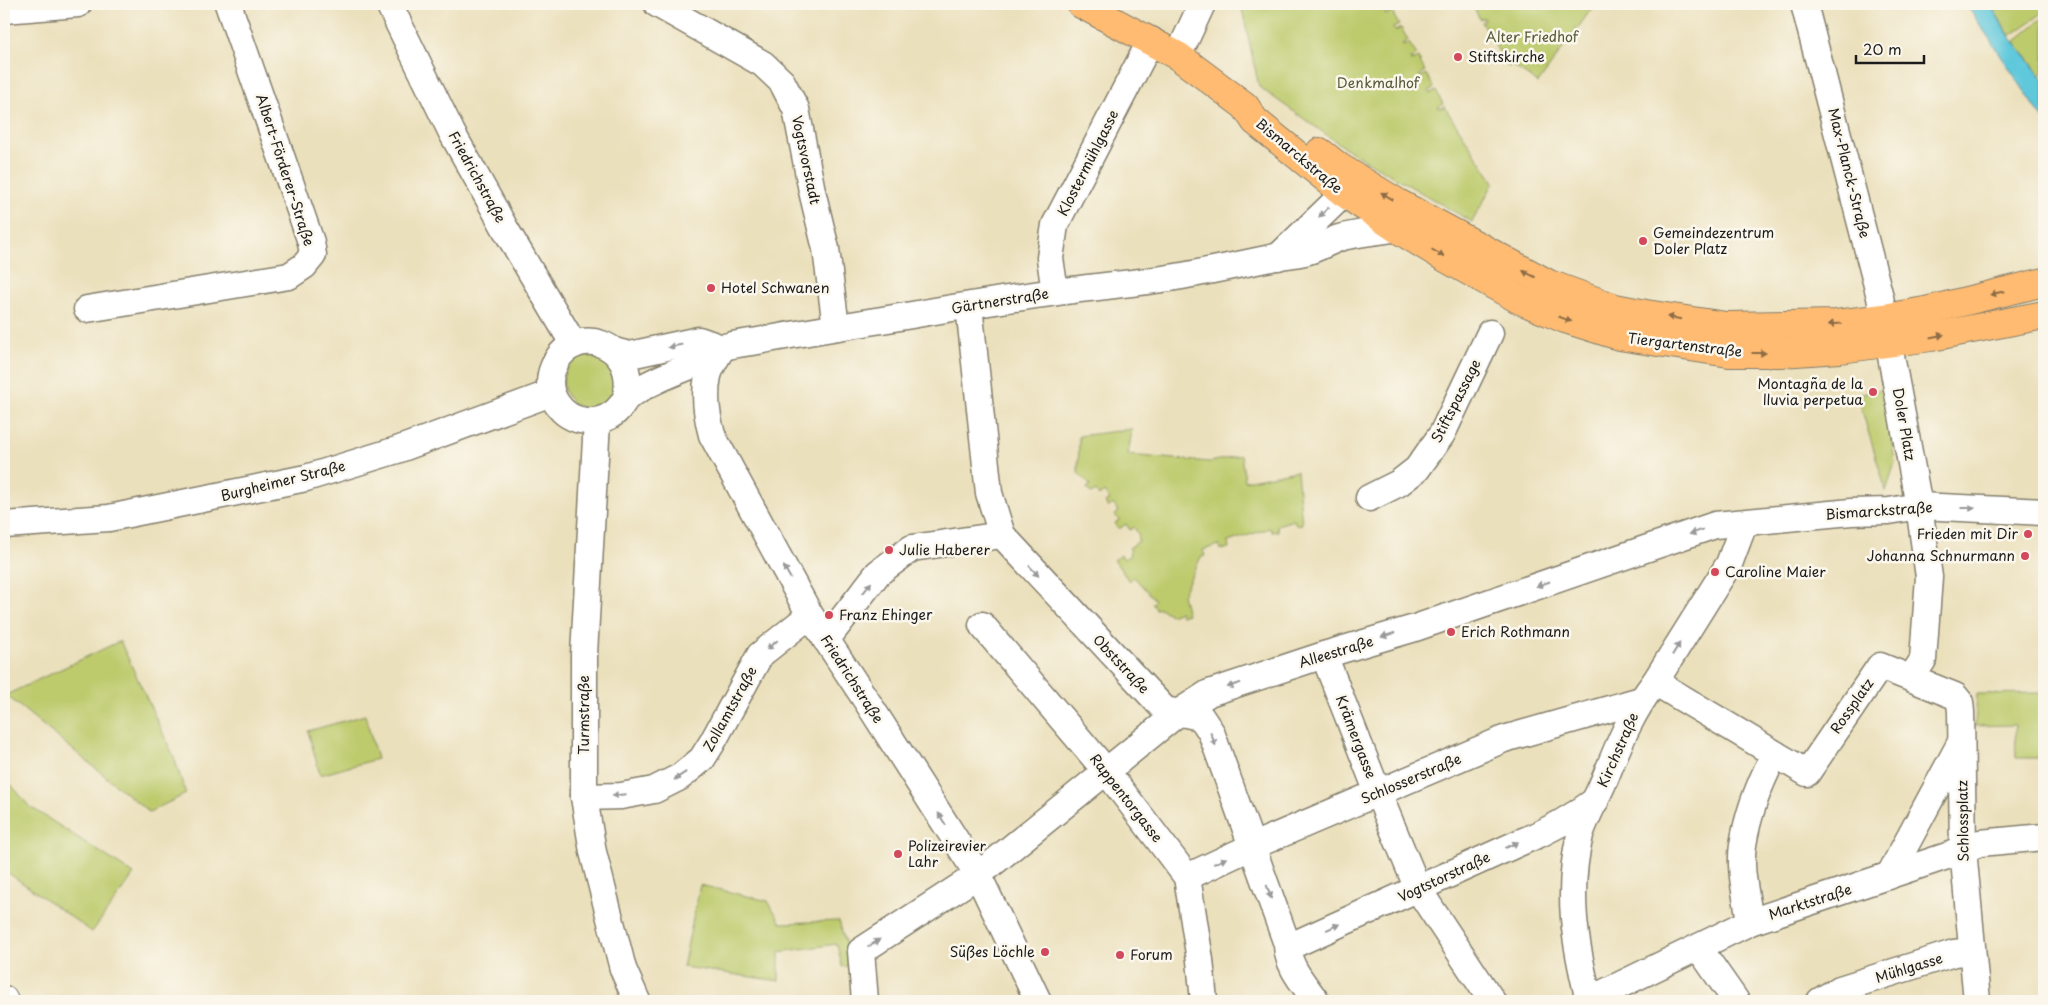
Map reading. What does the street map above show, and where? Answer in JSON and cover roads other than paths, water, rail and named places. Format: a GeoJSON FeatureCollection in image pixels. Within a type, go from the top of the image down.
{"type":"FeatureCollection","features":[{"type":"Feature","properties":{"kind":"main road","name":"Bismarckstraße"},"geometry":{"type":"LineString","coordinates":[[1081,4],[1178,56],[1245,106],[1255,121],[1353,191]]}},
{"type":"Feature","properties":{"kind":"main road","name":"Tiergartenstraße"},"geometry":{"type":"LineString","coordinates":[[1353,191],[1398,203],[1525,273],[1549,284],[1616,308],[1726,326],[1836,324],[1931,337],[2044,315]]}},
{"type":"Feature","properties":{"kind":"main road","name":"Tiergartenstraße"},"geometry":{"type":"LineString","coordinates":[[1353,191],[1396,228],[1520,300],[1564,319],[1618,336],[1729,353],[1781,353],[1840,349],[1886,330],[1925,310],[2044,282]]}},
{"type":"Feature","properties":{"kind":"street"},"geometry":{"type":"LineString","coordinates":[[4,10],[78,4]]}},
{"type":"Feature","properties":{"kind":"street","name":"Albert-Förderer-Straße"},"geometry":{"type":"LineString","coordinates":[[87,309],[290,276],[304,266],[313,255],[312,242],[228,4]]}},
{"type":"Feature","properties":{"kind":"street","name":"Friedrichstraße"},"geometry":{"type":"LineString","coordinates":[[389,4],[452,132],[506,230],[574,345]]}},
{"type":"Feature","properties":{"kind":"street","name":"Vogtsvorstadt"},"geometry":{"type":"LineString","coordinates":[[657,4],[763,64],[782,82],[796,109],[812,191],[826,249],[836,327]]}},
{"type":"Feature","properties":{"kind":"street"},"geometry":{"type":"LineString","coordinates":[[1178,56],[1202,4]]}},
{"type":"Feature","properties":{"kind":"street","name":"Max-Planck-Straße"},"geometry":{"type":"LineString","coordinates":[[1804,4],[1863,229],[1886,330]]}},
{"type":"Feature","properties":{"kind":"street","name":"Klostermühlgasse"},"geometry":{"type":"LineString","coordinates":[[1055,292],[1050,258],[1055,225],[1151,40]]}},
{"type":"Feature","properties":{"kind":"street"},"geometry":{"type":"LineString","coordinates":[[1338,238],[1348,225],[1353,191]]}},
{"type":"Feature","properties":{"kind":"street"},"geometry":{"type":"LineString","coordinates":[[1278,257],[1353,191]]}},
{"type":"Feature","properties":{"kind":"street","name":"Gärtnerstraße"},"geometry":{"type":"LineString","coordinates":[[626,397],[667,375],[704,360],[722,348],[836,327],[1055,292],[1183,276],[1322,247],[1338,238],[1396,228]]}},
{"type":"Feature","properties":{"kind":"street","name":"Obststraße"},"geometry":{"type":"LineString","coordinates":[[969,306],[989,493],[1002,534],[1165,710],[1201,717],[1211,732],[1253,846],[1288,944],[1287,954],[1316,1001]]}},
{"type":"Feature","properties":{"kind":"street","name":"Doler Platz"},"geometry":{"type":"LineString","coordinates":[[1886,330],[1919,506]]}},
{"type":"Feature","properties":{"kind":"street","name":"Stiftspassage"},"geometry":{"type":"LineString","coordinates":[[1369,498],[1399,483],[1417,469],[1442,434],[1490,333]]}},
{"type":"Feature","properties":{"kind":"street","name":"Gärtnerstraße"},"geometry":{"type":"LineString","coordinates":[[614,351],[630,355],[700,340],[722,348]]}},
{"type":"Feature","properties":{"kind":"street"},"geometry":{"type":"LineString","coordinates":[[595,342],[614,351],[623,360],[628,372],[629,385],[626,397],[619,408],[610,416],[597,421],[574,418],[564,412],[556,404],[551,393],[550,381],[552,370],[564,351],[574,345],[595,342]]}},
{"type":"Feature","properties":{"kind":"street","name":"Friedrichstraße"},"geometry":{"type":"LineString","coordinates":[[722,348],[708,376],[706,400],[708,421],[712,435],[810,615],[978,875],[1038,1001]]}},
{"type":"Feature","properties":{"kind":"street","name":"Burgheimer Straße"},"geometry":{"type":"LineString","coordinates":[[4,525],[109,518],[306,478],[397,450],[551,393]]}},
{"type":"Feature","properties":{"kind":"street","name":"Turmstraße"},"geometry":{"type":"LineString","coordinates":[[597,421],[584,654],[584,797],[593,852],[621,959],[637,1001]]}},
{"type":"Feature","properties":{"kind":"street"},"geometry":{"type":"LineString","coordinates":[[1911,678],[1923,660],[1929,577],[1919,506]]}},
{"type":"Feature","properties":{"kind":"street","name":"Bismarckstraße"},"geometry":{"type":"LineString","coordinates":[[1744,524],[1851,512],[1889,511],[1919,506],[2044,512]]}},
{"type":"Feature","properties":{"kind":"street","name":"Alleestraße"},"geometry":{"type":"LineString","coordinates":[[865,1001],[861,951],[978,875],[1107,772],[1178,712],[1209,693],[1324,655],[1415,628],[1715,525],[1744,524]]}},
{"type":"Feature","properties":{"kind":"street","name":"Kirchstraße"},"geometry":{"type":"LineString","coordinates":[[1588,1001],[1576,947],[1572,904],[1573,883],[1581,834],[1616,750],[1648,691],[1729,564],[1744,524]]}},
{"type":"Feature","properties":{"kind":"street"},"geometry":{"type":"LineString","coordinates":[[826,640],[878,573],[912,548],[1002,534]]}},
{"type":"Feature","properties":{"kind":"street","name":"Zollamtstraße"},"geometry":{"type":"LineString","coordinates":[[584,797],[621,796],[654,790],[680,777],[702,759],[760,655],[810,615]]}},
{"type":"Feature","properties":{"kind":"street","name":"Rappentorgasse"},"geometry":{"type":"LineString","coordinates":[[982,625],[1107,772],[1187,876],[1194,914],[1204,1001]]}},
{"type":"Feature","properties":{"kind":"street","name":"Krämergasse"},"geometry":{"type":"LineString","coordinates":[[1324,655],[1378,794],[1418,889],[1492,1001]]}},
{"type":"Feature","properties":{"kind":"street","name":"Rossplatz"},"geometry":{"type":"LineString","coordinates":[[1648,691],[1774,754],[1807,773],[1880,666],[1911,678]]}},
{"type":"Feature","properties":{"kind":"street","name":"Schlossplatz"},"geometry":{"type":"LineString","coordinates":[[1911,678],[1955,696],[1960,702],[1963,849],[1977,1001]]}},
{"type":"Feature","properties":{"kind":"street","name":"Schlosserstraße"},"geometry":{"type":"LineString","coordinates":[[1187,876],[1253,846],[1504,740],[1648,691]]}},
{"type":"Feature","properties":{"kind":"street","name":"Schlossplatz"},"geometry":{"type":"LineString","coordinates":[[1889,876],[1902,846],[1962,741]]}},
{"type":"Feature","properties":{"kind":"street"},"geometry":{"type":"LineString","coordinates":[[1750,922],[1743,872],[1743,846],[1755,796],[1774,754]]}},
{"type":"Feature","properties":{"kind":"street","name":"Vogtstorstraße"},"geometry":{"type":"LineString","coordinates":[[1288,944],[1295,944],[1547,831],[1572,818],[1596,800]]}},
{"type":"Feature","properties":{"kind":"street","name":"Marktstraße"},"geometry":{"type":"LineString","coordinates":[[1588,1001],[1750,922],[1889,876],[1938,870],[1963,849],[1980,843],[2044,837]]}},
{"type":"Feature","properties":{"kind":"street","name":"Schlossplatz"},"geometry":{"type":"LineString","coordinates":[[1938,870],[1968,900]]}},
{"type":"Feature","properties":{"kind":"street"},"geometry":{"type":"LineString","coordinates":[[1698,948],[1736,1001]]}},
{"type":"Feature","properties":{"kind":"street","name":"Mühlgasse"},"geometry":{"type":"LineString","coordinates":[[1820,1001],[1840,989],[1954,953],[1972,952]]}},
{"type":"Feature","properties":{"kind":"water"},"geometry":{"type":"Polygon","coordinates":[[[1966,4],[1990,4],[2010,37],[2044,80],[2044,120],[1966,4]]]}},
{"type":"Feature","properties":{"kind":"place","name":"Stiftskirche"},"geometry":{"type":"Point","coordinates":[1458,57]}},
{"type":"Feature","properties":{"kind":"place","name":"Gemeindezentrum Doler Platz"},"geometry":{"type":"Point","coordinates":[1643,241]}},
{"type":"Feature","properties":{"kind":"place","name":"Hotel Schwanen"},"geometry":{"type":"Point","coordinates":[711,288]}},
{"type":"Feature","properties":{"kind":"place","name":"Montagña de la lluvia perpetua"},"geometry":{"type":"Point","coordinates":[1873,392]}},
{"type":"Feature","properties":{"kind":"place","name":"Frieden mit Dir"},"geometry":{"type":"Point","coordinates":[2028,534]}},
{"type":"Feature","properties":{"kind":"place","name":"Julie Haberer"},"geometry":{"type":"Point","coordinates":[889,550]}},
{"type":"Feature","properties":{"kind":"place","name":"Johanna Schnurmann"},"geometry":{"type":"Point","coordinates":[2025,556]}},
{"type":"Feature","properties":{"kind":"place","name":"Caroline Maier"},"geometry":{"type":"Point","coordinates":[1715,572]}},
{"type":"Feature","properties":{"kind":"place","name":"Franz Ehinger"},"geometry":{"type":"Point","coordinates":[829,615]}},
{"type":"Feature","properties":{"kind":"place","name":"Erich Rothmann"},"geometry":{"type":"Point","coordinates":[1451,632]}},
{"type":"Feature","properties":{"kind":"place","name":"Polizeirevier Lahr"},"geometry":{"type":"Point","coordinates":[898,854]}},
{"type":"Feature","properties":{"kind":"place","name":"Süßes Löchle"},"geometry":{"type":"Point","coordinates":[1045,952]}},
{"type":"Feature","properties":{"kind":"place","name":"Forum"},"geometry":{"type":"Point","coordinates":[1120,955]}},
{"type":"Feature","properties":{"kind":"park label","name":"Alter Friedhof"},"geometry":{"type":"Point","coordinates":[1532,37]}},
{"type":"Feature","properties":{"kind":"park label","name":"Denkmalhof"},"geometry":{"type":"Point","coordinates":[1378,83]}}]}
